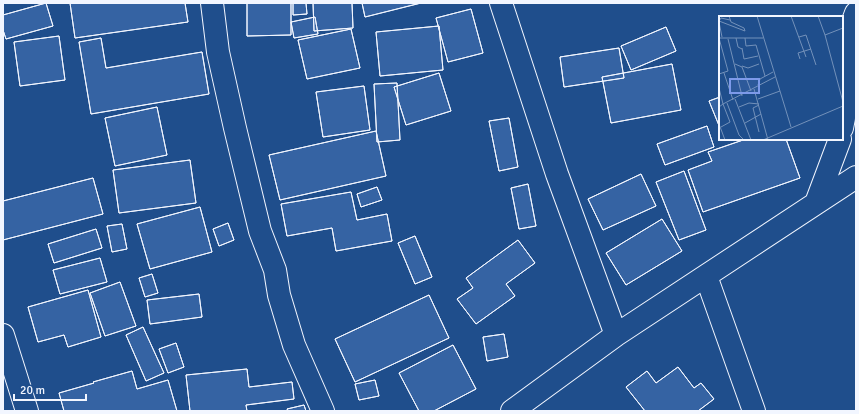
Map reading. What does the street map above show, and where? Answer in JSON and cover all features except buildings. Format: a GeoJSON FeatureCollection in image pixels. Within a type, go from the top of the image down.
{"type":"FeatureCollection","features":[{"type":"Feature","properties":{"kind":"street"},"geometry":{"type":"LineString","coordinates":[[212,3],[218,52],[260,231],[275,270],[279,295],[294,344],[323,411]]}},
{"type":"Feature","properties":{"kind":"street"},"geometry":{"type":"LineString","coordinates":[[501,3],[557,174],[616,335]]}},
{"type":"Feature","properties":{"kind":"street"},"geometry":{"type":"LineString","coordinates":[[843,123],[845,55],[848,34],[856,13]]}},
{"type":"Feature","properties":{"kind":"street"},"geometry":{"type":"LineString","coordinates":[[816,203],[840,140]]}},
{"type":"Feature","properties":{"kind":"street"},"geometry":{"type":"LineString","coordinates":[[512,411],[616,335],[856,177]]}},
{"type":"Feature","properties":{"kind":"street"},"geometry":{"type":"LineString","coordinates":[[706,276],[754,411]]}},
{"type":"Feature","properties":{"kind":"street"},"geometry":{"type":"LineString","coordinates":[[3,335],[27,411]]}}]}
